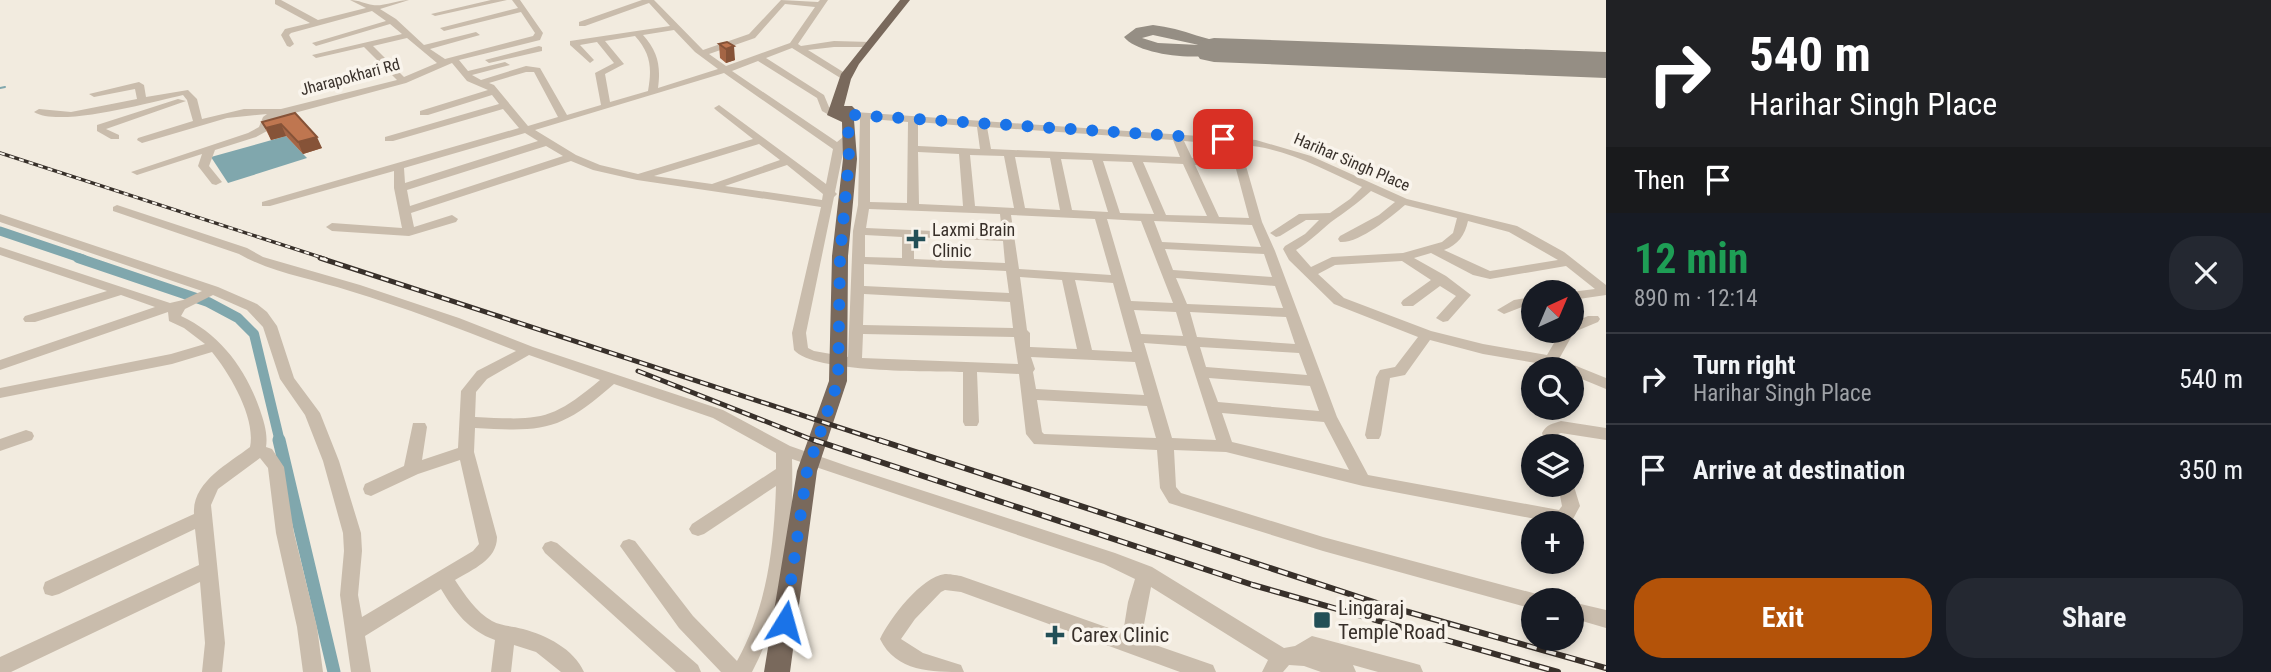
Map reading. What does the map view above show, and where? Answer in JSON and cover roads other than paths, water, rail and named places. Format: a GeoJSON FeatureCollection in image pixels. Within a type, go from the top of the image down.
{"type":"FeatureCollection","features":[{"type":"Feature","properties":{"kind":"main road"},"geometry":{"type":"LineString","coordinates":[[847,116],[845,77],[868,44],[905,0]]}},
{"type":"Feature","properties":{"kind":"main road"},"geometry":{"type":"LineString","coordinates":[[777,672],[807,471],[838,381],[844,153],[853,81],[864,61],[913,0]]}},
{"type":"Feature","properties":{"kind":"street"},"geometry":{"type":"LineString","coordinates":[[354,0],[375,8],[423,48],[456,66],[473,81],[483,82],[526,69],[537,70],[563,117]]}},
{"type":"Feature","properties":{"kind":"street"},"geometry":{"type":"LineString","coordinates":[[290,44],[285,33],[405,0]]}},
{"type":"Feature","properties":{"kind":"street"},"geometry":{"type":"LineString","coordinates":[[435,15],[503,0]]}},
{"type":"Feature","properties":{"kind":"street","name":"Jharapokhari Rd"},"geometry":{"type":"LineString","coordinates":[[137,172],[260,132],[268,117],[284,111],[456,66],[537,38],[539,33],[534,23],[516,0]]}},
{"type":"Feature","properties":{"kind":"street"},"geometry":{"type":"LineString","coordinates":[[582,24],[650,0],[703,53],[844,153],[829,199],[799,333],[801,350],[810,355],[855,363],[1028,369]]}},
{"type":"Feature","properties":{"kind":"street"},"geometry":{"type":"LineString","coordinates":[[703,53],[752,36],[784,1],[822,3],[796,47]]}},
{"type":"Feature","properties":{"kind":"street"},"geometry":{"type":"LineString","coordinates":[[278,2],[317,23]]}},
{"type":"Feature","properties":{"kind":"street"},"geometry":{"type":"LineString","coordinates":[[444,28],[524,9]]}},
{"type":"Feature","properties":{"kind":"street"},"geometry":{"type":"LineString","coordinates":[[590,60],[573,43],[678,27]]}},
{"type":"Feature","properties":{"kind":"street"},"geometry":{"type":"LineString","coordinates":[[316,43],[400,28]]}},
{"type":"Feature","properties":{"kind":"street"},"geometry":{"type":"LineString","coordinates":[[329,47],[400,28]]}},
{"type":"Feature","properties":{"kind":"street"},"geometry":{"type":"LineString","coordinates":[[317,58],[370,48],[400,28]]}},
{"type":"Feature","properties":{"kind":"street"},"geometry":{"type":"LineString","coordinates":[[638,34],[654,52],[656,59],[653,93]]}},
{"type":"Feature","properties":{"kind":"street"},"geometry":{"type":"LineString","coordinates":[[423,48],[476,35]]}},
{"type":"Feature","properties":{"kind":"street"},"geometry":{"type":"LineString","coordinates":[[598,38],[619,64],[600,73],[606,105]]}},
{"type":"Feature","properties":{"kind":"street"},"geometry":{"type":"LineString","coordinates":[[266,204],[653,93],[796,47],[868,44]]}},
{"type":"Feature","properties":{"kind":"street"},"geometry":{"type":"LineString","coordinates":[[796,47],[845,77]]}},
{"type":"Feature","properties":{"kind":"street"},"geometry":{"type":"LineString","coordinates":[[370,48],[402,81]]}},
{"type":"Feature","properties":{"kind":"street"},"geometry":{"type":"LineString","coordinates":[[456,66],[540,54]]}},
{"type":"Feature","properties":{"kind":"street"},"geometry":{"type":"LineString","coordinates":[[760,58],[821,97],[825,109],[847,116],[864,205],[859,232],[855,363]]}},
{"type":"Feature","properties":{"kind":"street"},"geometry":{"type":"LineString","coordinates":[[483,82],[495,91],[524,128],[572,157],[597,168],[637,177],[829,199]]}},
{"type":"Feature","properties":{"kind":"street"},"geometry":{"type":"LineString","coordinates":[[94,94],[139,85],[142,99]]}},
{"type":"Feature","properties":{"kind":"street"},"geometry":{"type":"LineString","coordinates":[[424,113],[495,91]]}},
{"type":"Feature","properties":{"kind":"street"},"geometry":{"type":"LineString","coordinates":[[39,112],[71,115],[185,92],[192,99],[198,123]]}},
{"type":"Feature","properties":{"kind":"street"},"geometry":{"type":"LineString","coordinates":[[115,137],[102,131],[101,127],[165,105],[192,99]]}},
{"type":"Feature","properties":{"kind":"street"},"geometry":{"type":"LineString","coordinates":[[389,139],[505,105]]}},
{"type":"Feature","properties":{"kind":"street"},"geometry":{"type":"LineString","coordinates":[[719,108],[789,161],[829,199]]}},
{"type":"Feature","properties":{"kind":"street"},"geometry":{"type":"LineString","coordinates":[[142,140],[198,123],[253,111],[284,111]]}},
{"type":"Feature","properties":{"kind":"street","name":"Harihar Singh Place"},"geometry":{"type":"LineString","coordinates":[[847,116],[1237,141],[1307,158],[1403,201],[1513,229],[1569,262],[1606,291]]}},
{"type":"Feature","properties":{"kind":"street"},"geometry":{"type":"LineString","coordinates":[[913,120],[913,206]]}},
{"type":"Feature","properties":{"kind":"street"},"geometry":{"type":"LineString","coordinates":[[982,125],[986,153]]}},
{"type":"Feature","properties":{"kind":"street"},"geometry":{"type":"LineString","coordinates":[[1176,136],[1215,221]]}},
{"type":"Feature","properties":{"kind":"street"},"geometry":{"type":"LineString","coordinates":[[637,177],[761,140]]}},
{"type":"Feature","properties":{"kind":"street"},"geometry":{"type":"LineString","coordinates":[[1237,141],[1256,222],[1315,381],[1329,417],[1363,480]]}},
{"type":"Feature","properties":{"kind":"street"},"geometry":{"type":"LineString","coordinates":[[400,188],[547,142]]}},
{"type":"Feature","properties":{"kind":"street"},"geometry":{"type":"LineString","coordinates":[[210,149],[203,166],[216,182]]}},
{"type":"Feature","properties":{"kind":"street"},"geometry":{"type":"LineString","coordinates":[[913,149],[1187,161],[1241,166]]}},
{"type":"Feature","properties":{"kind":"street"},"geometry":{"type":"LineString","coordinates":[[964,152],[969,208]]}},
{"type":"Feature","properties":{"kind":"street"},"geometry":{"type":"LineString","coordinates":[[1009,154],[1013,211],[1008,238],[1028,369],[1034,434],[1040,440],[1226,446],[1363,480],[1560,517],[1567,514],[1571,506],[1569,497]]}},
{"type":"Feature","properties":{"kind":"street"},"geometry":{"type":"LineString","coordinates":[[1055,156],[1067,214]]}},
{"type":"Feature","properties":{"kind":"street"},"geometry":{"type":"LineString","coordinates":[[405,211],[572,157]]}},
{"type":"Feature","properties":{"kind":"street"},"geometry":{"type":"LineString","coordinates":[[1097,158],[1115,216]]}},
{"type":"Feature","properties":{"kind":"street"},"geometry":{"type":"LineString","coordinates":[[1137,160],[1162,218]]}},
{"type":"Feature","properties":{"kind":"street"},"geometry":{"type":"LineString","coordinates":[[713,187],[789,161]]}},
{"type":"Feature","properties":{"kind":"street"},"geometry":{"type":"LineString","coordinates":[[399,165],[400,188],[409,232]]}},
{"type":"Feature","properties":{"kind":"street"},"geometry":{"type":"LineString","coordinates":[[1368,187],[1309,237],[1289,249],[1293,257],[1339,301],[1427,335],[1528,357]]}},
{"type":"Feature","properties":{"kind":"street"},"geometry":{"type":"LineString","coordinates":[[1344,239],[1383,218],[1403,201]]}},
{"type":"Feature","properties":{"kind":"street"},"geometry":{"type":"LineString","coordinates":[[864,205],[1256,222]]}},
{"type":"Feature","properties":{"kind":"street"},"geometry":{"type":"LineString","coordinates":[[117,209],[243,251],[259,260],[453,321],[528,350],[718,414],[784,450],[1109,558],[1146,573],[1284,661],[1346,672]]}},
{"type":"Feature","properties":{"kind":"street"},"geometry":{"type":"LineString","coordinates":[[1100,215],[1166,443],[1170,494],[1182,503],[1521,598]]}},
{"type":"Feature","properties":{"kind":"street"},"geometry":{"type":"LineString","coordinates":[[1276,233],[1303,217],[1331,216]]}},
{"type":"Feature","properties":{"kind":"street"},"geometry":{"type":"LineString","coordinates":[[1311,272],[1336,260],[1404,257],[1433,249],[1455,240],[1464,216]]}},
{"type":"Feature","properties":{"kind":"street"},"geometry":{"type":"LineString","coordinates":[[1146,217],[1182,307],[1200,372],[1226,446]]}},
{"type":"Feature","properties":{"kind":"street"},"geometry":{"type":"LineString","coordinates":[[0,218],[245,303],[262,315],[270,326],[287,379],[312,413],[331,461],[352,533],[349,595],[361,672]]}},
{"type":"Feature","properties":{"kind":"street"},"geometry":{"type":"LineString","coordinates":[[332,227],[409,232],[452,219]]}},
{"type":"Feature","properties":{"kind":"street"},"geometry":{"type":"LineString","coordinates":[[859,232],[1008,238]]}},
{"type":"Feature","properties":{"kind":"street"},"geometry":{"type":"LineString","coordinates":[[908,234],[908,262]]}},
{"type":"Feature","properties":{"kind":"street"},"geometry":{"type":"LineString","coordinates":[[1157,245],[1269,251]]}},
{"type":"Feature","properties":{"kind":"street"},"geometry":{"type":"LineString","coordinates":[[1433,249],[1478,272],[1490,275],[1569,262]]}},
{"type":"Feature","properties":{"kind":"street"},"geometry":{"type":"LineString","coordinates":[[0,251],[121,291],[179,306]]}},
{"type":"Feature","properties":{"kind":"street"},"geometry":{"type":"LineString","coordinates":[[1404,257],[1464,295],[1443,318]]}},
{"type":"Feature","properties":{"kind":"street"},"geometry":{"type":"LineString","coordinates":[[858,260],[1118,279]]}},
{"type":"Feature","properties":{"kind":"street"},"geometry":{"type":"LineString","coordinates":[[1167,273],[1279,282]]}},
{"type":"Feature","properties":{"kind":"street"},"geometry":{"type":"LineString","coordinates":[[1068,277],[1086,356]]}},
{"type":"Feature","properties":{"kind":"street"},"geometry":{"type":"LineString","coordinates":[[1408,303],[1441,279]]}},
{"type":"Feature","properties":{"kind":"street"},"geometry":{"type":"LineString","coordinates":[[857,290],[1018,298]]}},
{"type":"Feature","properties":{"kind":"street"},"geometry":{"type":"LineString","coordinates":[[30,319],[121,291]]}},
{"type":"Feature","properties":{"kind":"street"},"geometry":{"type":"LineString","coordinates":[[0,365],[179,306],[210,291]]}},
{"type":"Feature","properties":{"kind":"street"},"geometry":{"type":"LineString","coordinates":[[1584,294],[1606,291]]}},
{"type":"Feature","properties":{"kind":"street"},"geometry":{"type":"LineString","coordinates":[[1126,304],[1291,313]]}},
{"type":"Feature","properties":{"kind":"street"},"geometry":{"type":"LineString","coordinates":[[1504,310],[1521,305]]}},
{"type":"Feature","properties":{"kind":"street"},"geometry":{"type":"LineString","coordinates":[[179,306],[174,318],[198,330],[215,346],[246,390],[259,434],[257,451],[212,485],[202,505],[215,643],[212,672]]}},
{"type":"Feature","properties":{"kind":"street"},"geometry":{"type":"LineString","coordinates":[[1584,323],[1593,319]]}},
{"type":"Feature","properties":{"kind":"street"},"geometry":{"type":"LineString","coordinates":[[857,329],[1023,333]]}},
{"type":"Feature","properties":{"kind":"street"},"geometry":{"type":"LineString","coordinates":[[1373,435],[1383,377],[1385,374],[1400,371],[1427,335]]}},
{"type":"Feature","properties":{"kind":"street"},"geometry":{"type":"LineString","coordinates":[[1135,338],[1304,349]]}},
{"type":"Feature","properties":{"kind":"street"},"geometry":{"type":"LineString","coordinates":[[0,393],[172,359],[215,346]]}},
{"type":"Feature","properties":{"kind":"street"},"geometry":{"type":"LineString","coordinates":[[354,632],[479,556],[488,546],[466,452],[469,391],[475,382],[528,350]]}},
{"type":"Feature","properties":{"kind":"street"},"geometry":{"type":"LineString","coordinates":[[1025,352],[1141,357]]}},
{"type":"Feature","properties":{"kind":"street"},"geometry":{"type":"LineString","coordinates":[[970,366],[971,422]]}},
{"type":"Feature","properties":{"kind":"street"},"geometry":{"type":"LineString","coordinates":[[1200,372],[1315,381]]}},
{"type":"Feature","properties":{"kind":"street"},"geometry":{"type":"LineString","coordinates":[[1584,372],[1601,378]]}},
{"type":"Feature","properties":{"kind":"street"},"geometry":{"type":"LineString","coordinates":[[468,422],[538,425],[551,423],[576,409],[612,378]]}},
{"type":"Feature","properties":{"kind":"street"},"geometry":{"type":"LineString","coordinates":[[1031,394],[1153,401]]}},
{"type":"Feature","properties":{"kind":"street"},"geometry":{"type":"LineString","coordinates":[[1212,407],[1329,417]]}},
{"type":"Feature","properties":{"kind":"street"},"geometry":{"type":"LineString","coordinates":[[412,470],[419,427]]}},
{"type":"Feature","properties":{"kind":"street"},"geometry":{"type":"LineString","coordinates":[[1550,434],[1553,429],[1561,427],[1606,435]]}},
{"type":"Feature","properties":{"kind":"street"},"geometry":{"type":"LineString","coordinates":[[0,445],[26,436]]}},
{"type":"Feature","properties":{"kind":"street"},"geometry":{"type":"LineString","coordinates":[[741,672],[755,649],[765,623],[782,548],[784,450]]}},
{"type":"Feature","properties":{"kind":"street"},"geometry":{"type":"LineString","coordinates":[[257,451],[267,453],[276,467],[285,533],[307,627],[313,672]]}},
{"type":"Feature","properties":{"kind":"street"},"geometry":{"type":"LineString","coordinates":[[371,489],[412,470],[466,452]]}},
{"type":"Feature","properties":{"kind":"street"},"geometry":{"type":"LineString","coordinates":[[698,529],[784,472]]}},
{"type":"Feature","properties":{"kind":"street"},"geometry":{"type":"LineString","coordinates":[[52,588],[204,517]]}},
{"type":"Feature","properties":{"kind":"street"},"geometry":{"type":"LineString","coordinates":[[629,546],[686,622],[734,672]]}},
{"type":"Feature","properties":{"kind":"street"},"geometry":{"type":"LineString","coordinates":[[551,548],[691,672]]}},
{"type":"Feature","properties":{"kind":"street"},"geometry":{"type":"LineString","coordinates":[[0,667],[209,569]]}},
{"type":"Feature","properties":{"kind":"street"},"geometry":{"type":"LineString","coordinates":[[1131,643],[1137,602],[1146,573]]}},
{"type":"Feature","properties":{"kind":"street"},"geometry":{"type":"LineString","coordinates":[[443,576],[479,623],[505,635],[530,639],[541,644],[574,672]]}},
{"type":"Feature","properties":{"kind":"street"},"geometry":{"type":"LineString","coordinates":[[954,672],[905,654],[894,647],[890,639],[922,596],[934,586],[945,582],[961,584],[1206,672]]}},
{"type":"Feature","properties":{"kind":"street"},"geometry":{"type":"LineString","coordinates":[[1584,613],[1606,619]]}},
{"type":"Feature","properties":{"kind":"street"},"geometry":{"type":"LineString","coordinates":[[501,672],[505,635]]}},
{"type":"Feature","properties":{"kind":"street"},"geometry":{"type":"LineString","coordinates":[[1284,661],[1312,645],[1413,672]]}},
{"type":"Feature","properties":{"kind":"water"},"geometry":{"type":"Polygon","coordinates":[[[286,136],[307,158],[228,183],[211,157],[286,136]]]}},
{"type":"Feature","properties":{"kind":"waterway"},"geometry":{"type":"LineString","coordinates":[[0,88],[5,87]]}},
{"type":"Feature","properties":{"kind":"waterway"},"geometry":{"type":"LineString","coordinates":[[0,231],[83,259]]}},
{"type":"Feature","properties":{"kind":"waterway"},"geometry":{"type":"LineString","coordinates":[[78,258],[208,302],[238,318],[254,334],[280,442]]}},
{"type":"Feature","properties":{"kind":"waterway"},"geometry":{"type":"LineString","coordinates":[[279,440],[334,672]]}},
{"type":"Feature","properties":{"kind":"railway"},"geometry":{"type":"LineString","coordinates":[[0,153],[326,259]]}},
{"type":"Feature","properties":{"kind":"railway"},"geometry":{"type":"LineString","coordinates":[[320,258],[884,442]]}},
{"type":"Feature","properties":{"kind":"railway"},"geometry":{"type":"LineString","coordinates":[[638,371],[818,442]]}},
{"type":"Feature","properties":{"kind":"railway"},"geometry":{"type":"LineString","coordinates":[[814,440],[1253,585],[1558,672]]}},
{"type":"Feature","properties":{"kind":"railway"},"geometry":{"type":"LineString","coordinates":[[879,440],[1380,604],[1606,668]]}},
{"type":"Feature","properties":{"kind":"place","name":"Laxmi Brain Clinic"},"geometry":{"type":"Point","coordinates":[916,239]}},
{"type":"Feature","properties":{"kind":"place","name":"Lingaraj Temple Road"},"geometry":{"type":"Point","coordinates":[1322,620]}},
{"type":"Feature","properties":{"kind":"place","name":"Carex Clinic"},"geometry":{"type":"Point","coordinates":[1055,635]}}]}
